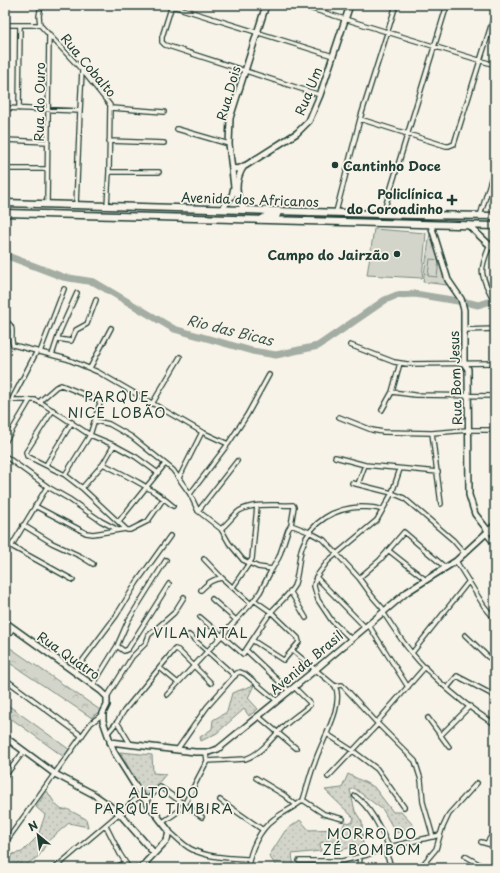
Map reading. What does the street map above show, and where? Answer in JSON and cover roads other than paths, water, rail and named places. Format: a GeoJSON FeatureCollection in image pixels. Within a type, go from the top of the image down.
{"type":"FeatureCollection","features":[{"type":"Feature","properties":{"kind":"main road","name":"Avenida dos Africanos"},"geometry":{"type":"LineString","coordinates":[[5,203],[495,216]]}},
{"type":"Feature","properties":{"kind":"main road"},"geometry":{"type":"LineString","coordinates":[[196,218],[196,211],[203,208]]}},
{"type":"Feature","properties":{"kind":"main road"},"geometry":{"type":"LineString","coordinates":[[261,220],[268,215],[277,215],[278,211]]}},
{"type":"Feature","properties":{"kind":"main road","name":"Avenida dos Africanos"},"geometry":{"type":"LineString","coordinates":[[5,213],[495,226]]}},
{"type":"Feature","properties":{"kind":"main road"},"geometry":{"type":"LineString","coordinates":[[392,224],[403,220],[412,220],[414,215]]}},
{"type":"Feature","properties":{"kind":"main road"},"geometry":{"type":"LineString","coordinates":[[431,225],[431,221],[434,219],[456,219],[465,216]]}},
{"type":"Feature","properties":{"kind":"street"},"geometry":{"type":"LineString","coordinates":[[41,5],[39,16],[40,25],[49,34]]}},
{"type":"Feature","properties":{"kind":"street"},"geometry":{"type":"LineString","coordinates":[[320,95],[165,45],[162,42],[162,38],[171,5],[333,56]]}},
{"type":"Feature","properties":{"kind":"street","name":"Rua Dois"},"geometry":{"type":"LineString","coordinates":[[222,209],[230,200],[233,192],[234,180],[229,144],[230,118],[266,5]]}},
{"type":"Feature","properties":{"kind":"street"},"geometry":{"type":"LineString","coordinates":[[299,5],[495,65]]}},
{"type":"Feature","properties":{"kind":"street","name":"Rua Um"},"geometry":{"type":"LineString","coordinates":[[232,168],[237,169],[245,166],[302,130],[309,121],[320,95],[350,5]]}},
{"type":"Feature","properties":{"kind":"street"},"geometry":{"type":"LineString","coordinates":[[336,212],[360,119],[396,5]]}},
{"type":"Feature","properties":{"kind":"street"},"geometry":{"type":"LineString","coordinates":[[383,214],[447,5]]}},
{"type":"Feature","properties":{"kind":"street"},"geometry":{"type":"LineString","coordinates":[[360,119],[446,146],[452,145],[455,141],[495,13]]}},
{"type":"Feature","properties":{"kind":"street"},"geometry":{"type":"LineString","coordinates":[[5,25],[40,25]]}},
{"type":"Feature","properties":{"kind":"street"},"geometry":{"type":"LineString","coordinates":[[19,109],[20,25]]}},
{"type":"Feature","properties":{"kind":"street","name":"Rua Cobalto"},"geometry":{"type":"LineString","coordinates":[[49,34],[108,101],[111,108],[107,206]]}},
{"type":"Feature","properties":{"kind":"street","name":"Rua do Ouro"},"geometry":{"type":"LineString","coordinates":[[47,204],[49,34]]}},
{"type":"Feature","properties":{"kind":"street"},"geometry":{"type":"LineString","coordinates":[[76,205],[82,70]]}},
{"type":"Feature","properties":{"kind":"street"},"geometry":{"type":"LineString","coordinates":[[5,108],[80,111]]}},
{"type":"Feature","properties":{"kind":"street"},"geometry":{"type":"LineString","coordinates":[[111,108],[164,112]]}},
{"type":"Feature","properties":{"kind":"street"},"geometry":{"type":"LineString","coordinates":[[177,129],[229,144]]}},
{"type":"Feature","properties":{"kind":"street"},"geometry":{"type":"LineString","coordinates":[[5,140],[48,142]]}},
{"type":"Feature","properties":{"kind":"street"},"geometry":{"type":"LineString","coordinates":[[109,141],[164,143]]}},
{"type":"Feature","properties":{"kind":"street"},"geometry":{"type":"LineString","coordinates":[[245,166],[238,178],[237,193],[240,203],[245,210]]}},
{"type":"Feature","properties":{"kind":"street"},"geometry":{"type":"LineString","coordinates":[[480,216],[495,166]]}},
{"type":"Feature","properties":{"kind":"street"},"geometry":{"type":"LineString","coordinates":[[5,169],[47,169]]}},
{"type":"Feature","properties":{"kind":"street"},"geometry":{"type":"LineString","coordinates":[[109,172],[159,172]]}},
{"type":"Feature","properties":{"kind":"street","name":"Rua Bom Jesus"},"geometry":{"type":"LineString","coordinates":[[431,225],[448,280],[461,298],[464,306],[464,363],[468,369],[470,499],[475,514],[487,533]]}},
{"type":"Feature","properties":{"kind":"street"},"geometry":{"type":"LineString","coordinates":[[468,225],[495,250]]}},
{"type":"Feature","properties":{"kind":"street"},"geometry":{"type":"LineString","coordinates":[[490,245],[481,271],[492,297]]}},
{"type":"Feature","properties":{"kind":"street"},"geometry":{"type":"LineString","coordinates":[[12,400],[38,352],[64,289]]}},
{"type":"Feature","properties":{"kind":"street"},"geometry":{"type":"LineString","coordinates":[[52,355],[76,293]]}},
{"type":"Feature","properties":{"kind":"street"},"geometry":{"type":"LineString","coordinates":[[58,339],[70,341],[76,330],[87,324],[96,300]]}},
{"type":"Feature","properties":{"kind":"street"},"geometry":{"type":"LineString","coordinates":[[5,321],[10,323],[12,327],[13,345],[52,355],[90,368],[202,432],[228,444]]}},
{"type":"Feature","properties":{"kind":"street"},"geometry":{"type":"LineString","coordinates":[[90,368],[111,328]]}},
{"type":"Feature","properties":{"kind":"street"},"geometry":{"type":"LineString","coordinates":[[464,330],[495,329]]}},
{"type":"Feature","properties":{"kind":"street"},"geometry":{"type":"LineString","coordinates":[[350,345],[400,363],[495,363]]}},
{"type":"Feature","properties":{"kind":"street"},"geometry":{"type":"LineString","coordinates":[[152,404],[180,357]]}},
{"type":"Feature","properties":{"kind":"street"},"geometry":{"type":"LineString","coordinates":[[382,410],[392,392],[400,363]]}},
{"type":"Feature","properties":{"kind":"street"},"geometry":{"type":"LineString","coordinates":[[190,494],[228,444],[247,415],[269,375]]}},
{"type":"Feature","properties":{"kind":"street"},"geometry":{"type":"LineString","coordinates":[[39,402],[56,387],[61,385],[99,401],[101,405],[90,435],[65,475]]}},
{"type":"Feature","properties":{"kind":"street"},"geometry":{"type":"LineString","coordinates":[[392,392],[415,395],[495,396]]}},
{"type":"Feature","properties":{"kind":"street"},"geometry":{"type":"LineString","coordinates":[[5,400],[30,400],[39,402],[90,435],[114,445],[158,473]]}},
{"type":"Feature","properties":{"kind":"street"},"geometry":{"type":"LineString","coordinates":[[5,442],[30,400]]}},
{"type":"Feature","properties":{"kind":"street"},"geometry":{"type":"LineString","coordinates":[[53,410],[26,454],[28,457],[65,475],[82,488],[126,529]]}},
{"type":"Feature","properties":{"kind":"street"},"geometry":{"type":"LineString","coordinates":[[339,417],[372,430],[383,432],[432,433],[468,430],[495,430]]}},
{"type":"Feature","properties":{"kind":"street"},"geometry":{"type":"LineString","coordinates":[[96,421],[109,424],[132,437],[173,470],[190,494],[198,511],[221,530],[235,552],[243,560],[249,563],[258,567],[272,569]]}},
{"type":"Feature","properties":{"kind":"street"},"geometry":{"type":"LineString","coordinates":[[46,466],[72,422]]}},
{"type":"Feature","properties":{"kind":"street"},"geometry":{"type":"LineString","coordinates":[[179,478],[202,432]]}},
{"type":"Feature","properties":{"kind":"street"},"geometry":{"type":"LineString","coordinates":[[432,433],[441,504]]}},
{"type":"Feature","properties":{"kind":"street"},"geometry":{"type":"LineString","coordinates":[[82,488],[103,464],[114,445]]}},
{"type":"Feature","properties":{"kind":"street"},"geometry":{"type":"LineString","coordinates":[[5,456],[47,486],[118,530]]}},
{"type":"Feature","properties":{"kind":"street"},"geometry":{"type":"LineString","coordinates":[[335,457],[365,465],[438,472]]}},
{"type":"Feature","properties":{"kind":"street"},"geometry":{"type":"LineString","coordinates":[[198,511],[237,461]]}},
{"type":"Feature","properties":{"kind":"street"},"geometry":{"type":"LineString","coordinates":[[103,464],[147,487],[173,506]]}},
{"type":"Feature","properties":{"kind":"street"},"geometry":{"type":"LineString","coordinates":[[119,521],[165,464]]}},
{"type":"Feature","properties":{"kind":"street"},"geometry":{"type":"LineString","coordinates":[[358,484],[365,465]]}},
{"type":"Feature","properties":{"kind":"street"},"geometry":{"type":"LineString","coordinates":[[351,639],[328,616],[318,600],[314,586],[316,577],[321,569],[337,554],[376,522],[392,493],[400,469]]}},
{"type":"Feature","properties":{"kind":"street"},"geometry":{"type":"LineString","coordinates":[[352,483],[392,493],[404,498],[453,540],[465,554]]}},
{"type":"Feature","properties":{"kind":"street"},"geometry":{"type":"LineString","coordinates":[[47,486],[12,544],[13,547],[73,580]]}},
{"type":"Feature","properties":{"kind":"street"},"geometry":{"type":"LineString","coordinates":[[35,506],[86,533],[93,534],[126,529],[130,530],[148,521],[164,498]]}},
{"type":"Feature","properties":{"kind":"street"},"geometry":{"type":"LineString","coordinates":[[167,695],[253,602],[280,558],[295,509],[293,505],[257,506],[245,508],[238,512],[221,530]]}},
{"type":"Feature","properties":{"kind":"street"},"geometry":{"type":"LineString","coordinates":[[233,587],[249,563],[253,550],[257,506]]}},
{"type":"Feature","properties":{"kind":"street"},"geometry":{"type":"LineString","coordinates":[[200,617],[243,654],[271,612],[290,591],[296,581],[301,549],[309,532],[320,521],[340,510],[353,507],[368,507],[382,510]]}},
{"type":"Feature","properties":{"kind":"street"},"geometry":{"type":"LineString","coordinates":[[291,525],[324,540],[358,578],[384,611],[412,653],[447,688],[495,724]]}},
{"type":"Feature","properties":{"kind":"street","name":"Avenida Brasil"},"geometry":{"type":"LineString","coordinates":[[110,742],[206,752],[218,749],[315,670],[413,587],[446,568],[465,554],[495,525]]}},
{"type":"Feature","properties":{"kind":"street"},"geometry":{"type":"LineString","coordinates":[[23,526],[93,564]]}},
{"type":"Feature","properties":{"kind":"street"},"geometry":{"type":"LineString","coordinates":[[358,578],[380,560],[403,532],[407,533],[446,568]]}},
{"type":"Feature","properties":{"kind":"street"},"geometry":{"type":"LineString","coordinates":[[487,533],[495,545]]}},
{"type":"Feature","properties":{"kind":"street"},"geometry":{"type":"LineString","coordinates":[[74,672],[116,616],[137,582],[170,536]]}},
{"type":"Feature","properties":{"kind":"street"},"geometry":{"type":"LineString","coordinates":[[388,550],[426,580]]}},
{"type":"Feature","properties":{"kind":"street"},"geometry":{"type":"LineString","coordinates":[[204,559],[233,587],[253,602],[271,612],[299,640],[298,644],[284,660],[252,640]]}},
{"type":"Feature","properties":{"kind":"street"},"geometry":{"type":"LineString","coordinates":[[93,685],[117,646],[128,621],[166,560]]}},
{"type":"Feature","properties":{"kind":"street"},"geometry":{"type":"LineString","coordinates":[[456,561],[484,606],[495,619]]}},
{"type":"Feature","properties":{"kind":"street"},"geometry":{"type":"LineString","coordinates":[[316,577],[367,625],[408,687]]}},
{"type":"Feature","properties":{"kind":"street"},"geometry":{"type":"LineString","coordinates":[[201,590],[211,580],[215,578],[222,578]]}},
{"type":"Feature","properties":{"kind":"street"},"geometry":{"type":"LineString","coordinates":[[412,653],[469,581]]}},
{"type":"Feature","properties":{"kind":"street"},"geometry":{"type":"LineString","coordinates":[[117,646],[124,651],[128,649],[169,584]]}},
{"type":"Feature","properties":{"kind":"street"},"geometry":{"type":"LineString","coordinates":[[290,591],[306,618]]}},
{"type":"Feature","properties":{"kind":"street"},"geometry":{"type":"LineString","coordinates":[[107,697],[132,657],[146,643],[149,635],[174,613],[184,597]]}},
{"type":"Feature","properties":{"kind":"street"},"geometry":{"type":"LineString","coordinates":[[212,599],[236,620]]}},
{"type":"Feature","properties":{"kind":"street","name":"Rua Quatro"},"geometry":{"type":"LineString","coordinates":[[5,622],[40,644],[107,697],[107,705],[103,713]]}},
{"type":"Feature","properties":{"kind":"street"},"geometry":{"type":"LineString","coordinates":[[5,640],[13,628]]}},
{"type":"Feature","properties":{"kind":"street"},"geometry":{"type":"LineString","coordinates":[[189,635],[235,676]]}},
{"type":"Feature","properties":{"kind":"street"},"geometry":{"type":"LineString","coordinates":[[466,635],[488,657],[495,661]]}},
{"type":"Feature","properties":{"kind":"street"},"geometry":{"type":"LineString","coordinates":[[107,734],[173,650],[177,649],[211,682]]}},
{"type":"Feature","properties":{"kind":"street"},"geometry":{"type":"LineString","coordinates":[[246,650],[289,691]]}},
{"type":"Feature","properties":{"kind":"street"},"geometry":{"type":"LineString","coordinates":[[248,868],[253,849],[263,830],[275,819],[303,800],[315,761],[333,716],[338,694],[334,686],[293,650]]}},
{"type":"Feature","properties":{"kind":"street"},"geometry":{"type":"LineString","coordinates":[[160,668],[178,683]]}},
{"type":"Feature","properties":{"kind":"street"},"geometry":{"type":"LineString","coordinates":[[328,777],[354,751],[426,668]]}},
{"type":"Feature","properties":{"kind":"street"},"geometry":{"type":"LineString","coordinates":[[177,750],[204,711],[240,672],[245,674],[277,701]]}},
{"type":"Feature","properties":{"kind":"street"},"geometry":{"type":"LineString","coordinates":[[447,688],[457,676],[495,696]]}},
{"type":"Feature","properties":{"kind":"street"},"geometry":{"type":"LineString","coordinates":[[5,679],[82,736]]}},
{"type":"Feature","properties":{"kind":"street"},"geometry":{"type":"LineString","coordinates":[[334,686],[342,685],[411,757],[417,766],[421,780],[423,802],[433,837]]}},
{"type":"Feature","properties":{"kind":"street"},"geometry":{"type":"LineString","coordinates":[[207,761],[248,758],[263,747],[310,705],[294,687]]}},
{"type":"Feature","properties":{"kind":"street"},"geometry":{"type":"LineString","coordinates":[[441,735],[470,706]]}},
{"type":"Feature","properties":{"kind":"street"},"geometry":{"type":"LineString","coordinates":[[6,842],[91,723],[103,713]]}},
{"type":"Feature","properties":{"kind":"street"},"geometry":{"type":"LineString","coordinates":[[103,713],[104,726],[114,752],[141,795],[169,831],[187,846],[200,852],[214,856],[249,860]]}},
{"type":"Feature","properties":{"kind":"street"},"geometry":{"type":"LineString","coordinates":[[258,716],[296,748]]}},
{"type":"Feature","properties":{"kind":"street"},"geometry":{"type":"LineString","coordinates":[[428,718],[449,747]]}},
{"type":"Feature","properties":{"kind":"street"},"geometry":{"type":"LineString","coordinates":[[117,722],[131,745]]}},
{"type":"Feature","properties":{"kind":"street"},"geometry":{"type":"LineString","coordinates":[[327,734],[354,751],[377,769],[404,807]]}},
{"type":"Feature","properties":{"kind":"street"},"geometry":{"type":"LineString","coordinates":[[5,737],[55,774],[93,794],[120,814],[154,853]]}},
{"type":"Feature","properties":{"kind":"street"},"geometry":{"type":"LineString","coordinates":[[5,776],[24,751]]}},
{"type":"Feature","properties":{"kind":"street"},"geometry":{"type":"LineString","coordinates":[[163,822],[184,805],[207,761],[206,752]]}},
{"type":"Feature","properties":{"kind":"street"},"geometry":{"type":"LineString","coordinates":[[256,778],[284,795],[296,805]]}},
{"type":"Feature","properties":{"kind":"street"},"geometry":{"type":"LineString","coordinates":[[423,867],[436,849],[449,814],[478,783]]}},
{"type":"Feature","properties":{"kind":"street"},"geometry":{"type":"LineString","coordinates":[[146,801],[159,787],[202,817]]}},
{"type":"Feature","properties":{"kind":"street"},"geometry":{"type":"LineString","coordinates":[[55,868],[141,795]]}},
{"type":"Feature","properties":{"kind":"street"},"geometry":{"type":"LineString","coordinates":[[355,796],[370,811],[389,847]]}},
{"type":"Feature","properties":{"kind":"street"},"geometry":{"type":"LineString","coordinates":[[220,800],[263,830]]}},
{"type":"Feature","properties":{"kind":"street"},"geometry":{"type":"LineString","coordinates":[[303,800],[324,814],[343,819]]}},
{"type":"Feature","properties":{"kind":"street"},"geometry":{"type":"LineString","coordinates":[[106,826],[129,868]]}},
{"type":"Feature","properties":{"kind":"street"},"geometry":{"type":"LineString","coordinates":[[487,843],[495,830]]}},
{"type":"Feature","properties":{"kind":"street"},"geometry":{"type":"LineString","coordinates":[[137,868],[146,865],[154,853],[166,840],[169,831]]}},
{"type":"Feature","properties":{"kind":"street"},"geometry":{"type":"LineString","coordinates":[[299,861],[342,861],[360,857],[389,847],[440,835]]}},
{"type":"Feature","properties":{"kind":"street"},"geometry":{"type":"LineString","coordinates":[[481,842],[495,846]]}},
{"type":"Feature","properties":{"kind":"street"},"geometry":{"type":"LineString","coordinates":[[384,849],[392,868]]}},
{"type":"Feature","properties":{"kind":"street"},"geometry":{"type":"LineString","coordinates":[[465,856],[486,868]]}},
{"type":"Feature","properties":{"kind":"street"},"geometry":{"type":"LineString","coordinates":[[359,868],[360,857]]}},
{"type":"Feature","properties":{"kind":"street"},"geometry":{"type":"LineString","coordinates":[[113,868],[125,863]]}},
{"type":"Feature","properties":{"kind":"waterway"},"geometry":{"type":"LineString","coordinates":[[490,213],[495,207]]}},
{"type":"Feature","properties":{"kind":"waterway"},"geometry":{"type":"LineString","coordinates":[[491,231],[494,237],[491,243]]}},
{"type":"Feature","properties":{"kind":"waterway"},"geometry":{"type":"LineString","coordinates":[[481,276],[480,268],[485,253]]}},
{"type":"Feature","properties":{"kind":"waterway","name":"Rio das Bicas"},"geometry":{"type":"LineString","coordinates":[[5,255],[63,277],[94,282],[174,329],[252,351],[276,355],[318,346],[385,300],[397,295],[415,294],[478,305],[495,300]]}},
{"type":"Feature","properties":{"kind":"place","name":"Cantinho Doce"},"geometry":{"type":"Point","coordinates":[335,165]}},
{"type":"Feature","properties":{"kind":"place","name":"Policlínica do Coroadinho"},"geometry":{"type":"Point","coordinates":[452,200]}},
{"type":"Feature","properties":{"kind":"place","name":"Campo do Jairzão"},"geometry":{"type":"Point","coordinates":[397,254]}},
{"type":"Feature","properties":{"kind":"district","name":"PARQUE NICE LOBÃO"},"geometry":{"type":"Point","coordinates":[117,404]}},
{"type":"Feature","properties":{"kind":"district","name":"VILA NATAL"},"geometry":{"type":"Point","coordinates":[201,632]}},
{"type":"Feature","properties":{"kind":"district","name":"ALTO DO PARQUE TIMBIRA"},"geometry":{"type":"Point","coordinates":[164,800]}},
{"type":"Feature","properties":{"kind":"district","name":"MORRO DO ZÉ BOMBOM"},"geometry":{"type":"Point","coordinates":[372,842]}}]}
